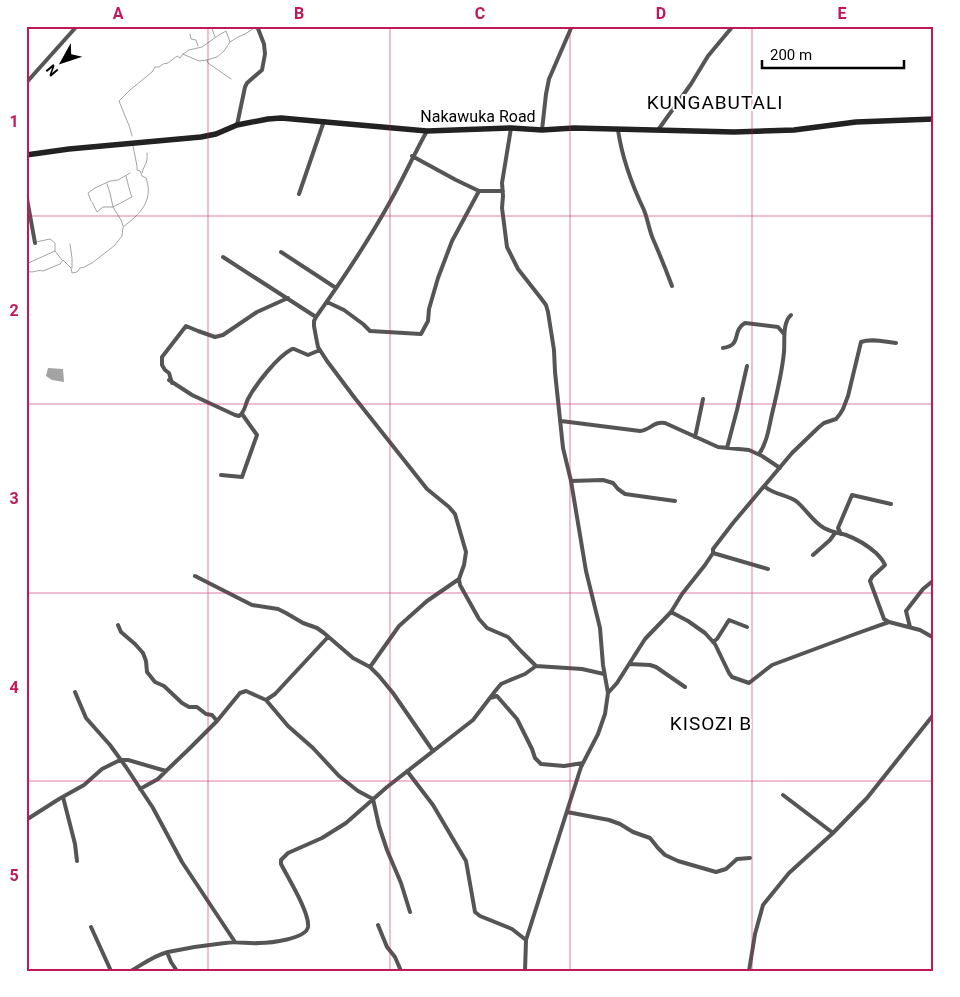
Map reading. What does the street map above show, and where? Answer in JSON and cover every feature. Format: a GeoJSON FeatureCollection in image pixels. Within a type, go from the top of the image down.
{"type":"FeatureCollection","features":[{"type":"Feature","properties":{"kind":"main road","name":"Nakawuka Road"},"geometry":{"type":"LineString","coordinates":[[26,155],[69,149],[201,137],[216,134],[237,125],[274,118],[427,131],[574,128],[734,132],[794,130],[856,122],[934,119]]}},
{"type":"Feature","properties":{"kind":"street"},"geometry":{"type":"LineString","coordinates":[[26,83],[77,26]]}},
{"type":"Feature","properties":{"kind":"street"},"geometry":{"type":"LineString","coordinates":[[237,125],[247,83],[262,70],[265,54],[264,44],[257,26]]}},
{"type":"Feature","properties":{"kind":"street"},"geometry":{"type":"LineString","coordinates":[[542,130],[546,94],[550,80],[572,26]]}},
{"type":"Feature","properties":{"kind":"street"},"geometry":{"type":"LineString","coordinates":[[658,130],[691,84],[708,56],[733,26]]}},
{"type":"Feature","properties":{"kind":"street"},"geometry":{"type":"LineString","coordinates":[[299,194],[324,121]]}},
{"type":"Feature","properties":{"kind":"street"},"geometry":{"type":"LineString","coordinates":[[511,128],[502,183],[502,208],[507,247],[518,269],[540,296],[548,312],[554,350],[563,448],[571,482],[586,571],[600,628],[604,674],[608,694],[598,734],[583,763],[526,940],[525,971]]}},
{"type":"Feature","properties":{"kind":"street"},"geometry":{"type":"LineString","coordinates":[[618,130],[628,170],[638,199],[644,210],[672,286]]}},
{"type":"Feature","properties":{"kind":"street"},"geometry":{"type":"LineString","coordinates":[[427,131],[412,156],[392,199],[316,317],[314,326],[320,350],[327,361],[427,489],[452,510],[466,552],[459,579],[460,585],[484,626],[508,637],[536,666]]}},
{"type":"Feature","properties":{"kind":"street"},"geometry":{"type":"LineString","coordinates":[[412,156],[479,191],[503,191]]}},
{"type":"Feature","properties":{"kind":"street"},"geometry":{"type":"LineString","coordinates":[[327,302],[344,310],[370,331],[421,334],[428,322],[429,309],[438,278],[452,241],[479,191]]}},
{"type":"Feature","properties":{"kind":"street"},"geometry":{"type":"LineString","coordinates":[[26,193],[35,243]]}},
{"type":"Feature","properties":{"kind":"street"},"geometry":{"type":"LineString","coordinates":[[281,252],[336,288]]}},
{"type":"Feature","properties":{"kind":"street"},"geometry":{"type":"LineString","coordinates":[[223,258],[316,317]]}},
{"type":"Feature","properties":{"kind":"street"},"geometry":{"type":"LineString","coordinates":[[242,414],[239,416],[235,415],[192,395],[170,381],[169,373],[162,365],[162,357],[186,326],[215,337],[223,336],[257,312],[288,298]]}},
{"type":"Feature","properties":{"kind":"street"},"geometry":{"type":"LineString","coordinates":[[759,454],[768,432],[778,390],[784,352],[784,334],[787,319],[791,315]]}},
{"type":"Feature","properties":{"kind":"street"},"geometry":{"type":"LineString","coordinates":[[722,348],[730,347],[734,344],[739,328],[745,323],[778,327],[784,334]]}},
{"type":"Feature","properties":{"kind":"street"},"geometry":{"type":"LineString","coordinates":[[608,694],[645,639],[671,612],[728,530],[792,453],[819,427],[836,419],[840,414],[848,396],[861,342],[874,340],[896,343]]}},
{"type":"Feature","properties":{"kind":"street"},"geometry":{"type":"LineString","coordinates":[[242,414],[255,388],[281,356],[292,349],[308,355],[320,350]]}},
{"type":"Feature","properties":{"kind":"street"},"geometry":{"type":"LineString","coordinates":[[727,448],[746,366]]}},
{"type":"Feature","properties":{"kind":"street"},"geometry":{"type":"LineString","coordinates":[[695,436],[703,399]]}},
{"type":"Feature","properties":{"kind":"street"},"geometry":{"type":"LineString","coordinates":[[221,475],[242,477],[257,435],[242,414]]}},
{"type":"Feature","properties":{"kind":"street"},"geometry":{"type":"LineString","coordinates":[[561,421],[640,431],[647,430],[653,424],[659,422],[665,423],[718,448],[749,450],[759,454],[780,468]]}},
{"type":"Feature","properties":{"kind":"street"},"geometry":{"type":"LineString","coordinates":[[571,482],[604,480],[613,483],[625,494],[675,501]]}},
{"type":"Feature","properties":{"kind":"street"},"geometry":{"type":"LineString","coordinates":[[764,487],[797,502],[818,524],[864,544],[885,565],[870,581],[884,619],[925,632],[934,638]]}},
{"type":"Feature","properties":{"kind":"street"},"geometry":{"type":"LineString","coordinates":[[841,534],[838,528],[852,495],[891,504]]}},
{"type":"Feature","properties":{"kind":"street"},"geometry":{"type":"LineString","coordinates":[[813,555],[835,533]]}},
{"type":"Feature","properties":{"kind":"street"},"geometry":{"type":"LineString","coordinates":[[713,553],[768,569]]}},
{"type":"Feature","properties":{"kind":"street"},"geometry":{"type":"LineString","coordinates":[[195,576],[252,605],[278,609],[303,623],[317,628],[328,636],[353,658],[370,667],[379,676],[433,751]]}},
{"type":"Feature","properties":{"kind":"street"},"geometry":{"type":"LineString","coordinates":[[370,667],[399,626],[427,601],[459,579]]}},
{"type":"Feature","properties":{"kind":"street"},"geometry":{"type":"LineString","coordinates":[[910,627],[906,610],[934,580]]}},
{"type":"Feature","properties":{"kind":"street"},"geometry":{"type":"LineString","coordinates":[[671,612],[688,621],[715,644],[732,677],[749,683],[772,665],[889,622]]}},
{"type":"Feature","properties":{"kind":"street"},"geometry":{"type":"LineString","coordinates":[[713,642],[728,620],[747,627]]}},
{"type":"Feature","properties":{"kind":"street"},"geometry":{"type":"LineString","coordinates":[[118,625],[121,632],[143,654],[147,672],[155,682],[164,686],[182,703],[212,715],[217,721]]}},
{"type":"Feature","properties":{"kind":"street"},"geometry":{"type":"LineString","coordinates":[[266,700],[275,694],[328,636]]}},
{"type":"Feature","properties":{"kind":"street"},"geometry":{"type":"LineString","coordinates":[[629,664],[650,664],[685,687]]}},
{"type":"Feature","properties":{"kind":"street"},"geometry":{"type":"LineString","coordinates":[[131,971],[166,952],[235,942],[260,943],[296,937],[305,933],[307,930],[307,917],[281,864],[281,860],[288,853],[322,838],[346,823],[407,771],[473,720],[501,684],[525,674],[536,666],[582,669],[604,674]]}},
{"type":"Feature","properties":{"kind":"street"},"geometry":{"type":"LineString","coordinates":[[606,682],[617,682]]}},
{"type":"Feature","properties":{"kind":"street"},"geometry":{"type":"LineString","coordinates":[[140,789],[158,779],[217,721],[240,693],[246,691],[266,700],[288,726],[313,748],[339,776],[358,791],[373,799],[379,826],[410,912]]}},
{"type":"Feature","properties":{"kind":"street"},"geometry":{"type":"LineString","coordinates":[[75,692],[86,718],[126,767],[182,862],[235,942]]}},
{"type":"Feature","properties":{"kind":"street"},"geometry":{"type":"LineString","coordinates":[[489,699],[496,696],[517,719],[535,758],[541,764],[564,766],[583,763]]}},
{"type":"Feature","properties":{"kind":"street"},"geometry":{"type":"LineString","coordinates":[[749,971],[754,934],[763,905],[789,873],[833,833],[882,780],[934,714]]}},
{"type":"Feature","properties":{"kind":"street"},"geometry":{"type":"LineString","coordinates":[[26,820],[84,785],[102,769],[120,760],[128,760],[166,771]]}},
{"type":"Feature","properties":{"kind":"street"},"geometry":{"type":"LineString","coordinates":[[407,771],[433,805],[466,861],[475,912],[480,916],[512,929],[526,940]]}},
{"type":"Feature","properties":{"kind":"street"},"geometry":{"type":"LineString","coordinates":[[783,795],[833,833]]}},
{"type":"Feature","properties":{"kind":"street"},"geometry":{"type":"LineString","coordinates":[[63,797],[75,844],[77,861]]}},
{"type":"Feature","properties":{"kind":"street"},"geometry":{"type":"LineString","coordinates":[[567,812],[620,824],[633,832],[650,838],[665,855],[716,872],[726,869],[738,859],[750,858]]}},
{"type":"Feature","properties":{"kind":"street"},"geometry":{"type":"LineString","coordinates":[[378,925],[386,947],[395,957],[401,971]]}},
{"type":"Feature","properties":{"kind":"street"},"geometry":{"type":"LineString","coordinates":[[91,926],[111,971]]}},
{"type":"Feature","properties":{"kind":"street"},"geometry":{"type":"LineString","coordinates":[[166,952],[177,971]]}},
{"type":"Feature","properties":{"kind":"shaded area"},"geometry":{"type":"Polygon","coordinates":[[[48,368],[63,369],[64,382],[52,380],[46,376],[48,368]]]}},
{"type":"Feature","properties":{"kind":"waterway"},"geometry":{"type":"LineString","coordinates":[[211,26],[215,37]]}},
{"type":"Feature","properties":{"kind":"waterway"},"geometry":{"type":"LineString","coordinates":[[132,136],[119,101],[152,72],[155,67],[168,63],[177,56],[180,58],[189,50],[202,47],[226,31],[230,42],[256,27]]}},
{"type":"Feature","properties":{"kind":"waterway"},"geometry":{"type":"LineString","coordinates":[[190,34],[191,39],[196,40],[198,46]]}},
{"type":"Feature","properties":{"kind":"waterway"},"geometry":{"type":"LineString","coordinates":[[207,60],[217,57],[230,42]]}},
{"type":"Feature","properties":{"kind":"waterway"},"geometry":{"type":"LineString","coordinates":[[183,54],[199,61],[207,60],[208,63],[231,79]]}},
{"type":"Feature","properties":{"kind":"waterway"},"geometry":{"type":"LineString","coordinates":[[26,271],[43,271],[60,264],[63,260],[71,268],[72,273],[77,272],[80,268],[92,263],[114,246],[122,236],[123,227],[140,212],[147,200],[148,186],[146,178],[137,170],[133,146]]}},
{"type":"Feature","properties":{"kind":"waterway"},"geometry":{"type":"LineString","coordinates":[[142,173],[147,153]]}},
{"type":"Feature","properties":{"kind":"waterway"},"geometry":{"type":"LineString","coordinates":[[91,201],[88,193],[95,188],[110,181],[118,180],[130,173]]}},
{"type":"Feature","properties":{"kind":"waterway"},"geometry":{"type":"LineString","coordinates":[[92,202],[97,212],[103,207],[113,207],[132,197],[126,176]]}},
{"type":"Feature","properties":{"kind":"waterway"},"geometry":{"type":"LineString","coordinates":[[107,184],[113,207],[123,226]]}},
{"type":"Feature","properties":{"kind":"waterway"},"geometry":{"type":"LineString","coordinates":[[26,264],[55,251],[55,243],[50,239],[36,242]]}},
{"type":"Feature","properties":{"kind":"waterway"},"geometry":{"type":"LineString","coordinates":[[70,244],[72,268]]}},
{"type":"Feature","properties":{"kind":"waterway"},"geometry":{"type":"LineString","coordinates":[[55,251],[62,260]]}},
{"type":"Feature","properties":{"kind":"district","name":"KUNGABUTALI"},"geometry":{"type":"Point","coordinates":[715,102]}},
{"type":"Feature","properties":{"kind":"district","name":"KISOZI B"},"geometry":{"type":"Point","coordinates":[711,723]}}]}
